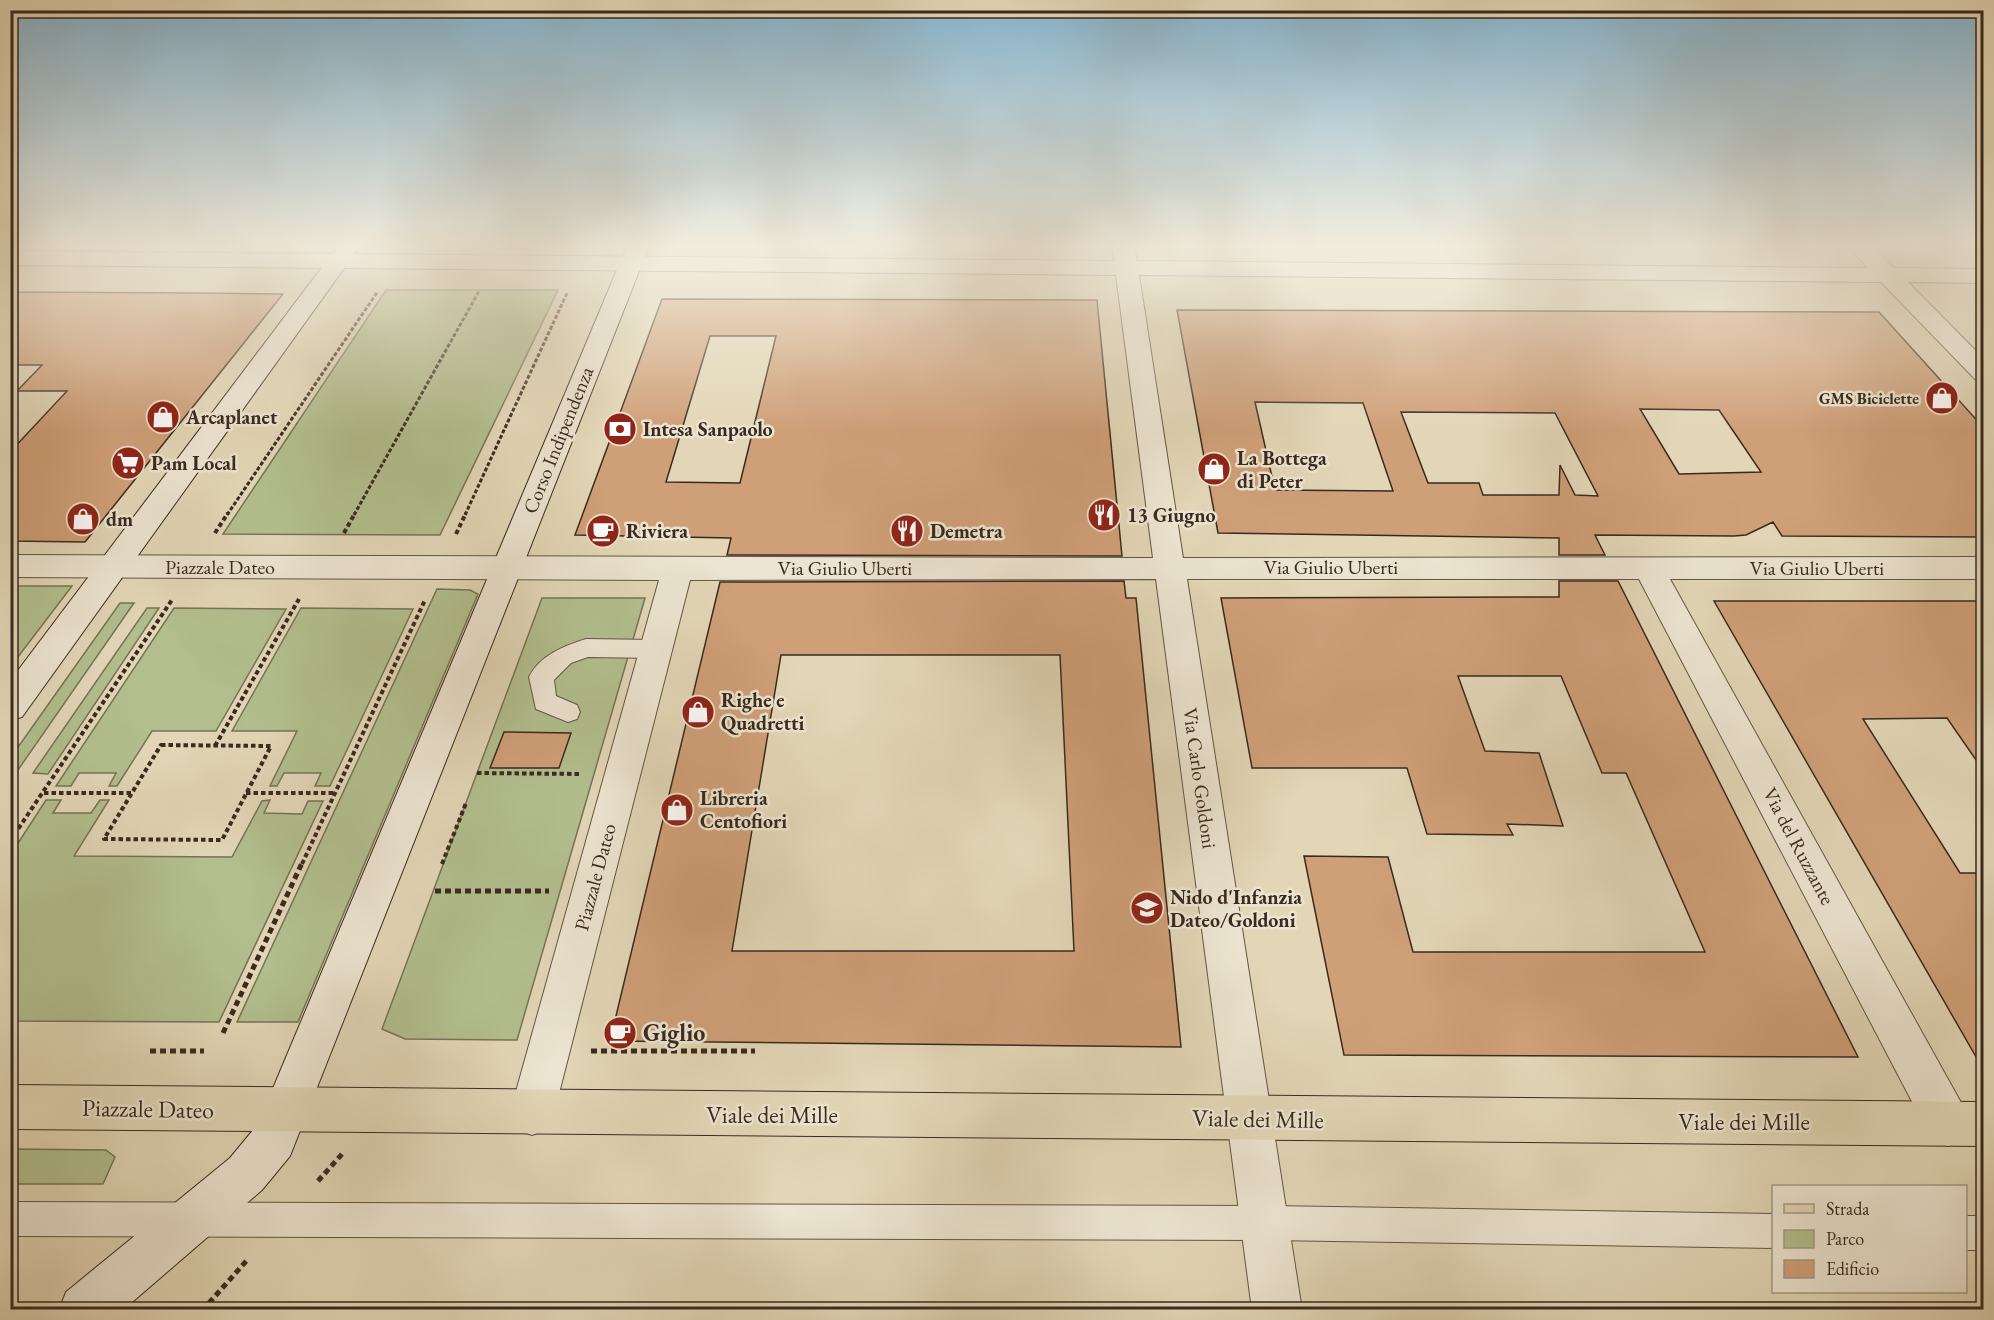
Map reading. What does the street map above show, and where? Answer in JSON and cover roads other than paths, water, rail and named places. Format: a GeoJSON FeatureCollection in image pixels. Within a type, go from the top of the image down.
{"type":"FeatureCollection","features":[{"type":"Feature","properties":{"kind":"main road","name":"Piazzale Dateo"},"geometry":{"type":"LineString","coordinates":[[10,1107],[532,1113]]}},
{"type":"Feature","properties":{"kind":"main road","name":"Viale dei Mille"},"geometry":{"type":"LineString","coordinates":[[532,1113],[1966,1124]]}},
{"type":"Feature","properties":{"kind":"street"},"geometry":{"type":"LineString","coordinates":[[10,707],[303,308]]}},
{"type":"Feature","properties":{"kind":"street","name":"Corso Indipendenza"},"geometry":{"type":"LineString","coordinates":[[507,569],[613,308]]}},
{"type":"Feature","properties":{"kind":"street","name":"Via Carlo Goldoni"},"geometry":{"type":"LineString","coordinates":[[1132,308],[1277,1310]]}},
{"type":"Feature","properties":{"kind":"street"},"geometry":{"type":"LineString","coordinates":[[1919,308],[1983,374]]}},
{"type":"Feature","properties":{"kind":"street","name":"Piazzale Dateo"},"geometry":{"type":"LineString","coordinates":[[10,566],[678,568],[532,1113]]}},
{"type":"Feature","properties":{"kind":"street","name":"Via Giulio Uberti"},"geometry":{"type":"LineString","coordinates":[[678,568],[1983,568]]}},
{"type":"Feature","properties":{"kind":"street","name":"Via del Ruzzante"},"geometry":{"type":"LineString","coordinates":[[1649,568],[1966,1124]]}},
{"type":"Feature","properties":{"kind":"street"},"geometry":{"type":"LineString","coordinates":[[84,1310],[191,1221],[265,1154],[286,1111],[507,569]]}},
{"type":"Feature","properties":{"kind":"lane"},"geometry":{"type":"LineString","coordinates":[[568,712],[545,702],[541,677],[563,657],[586,648],[656,649]]}},
{"type":"Feature","properties":{"kind":"lane"},"geometry":{"type":"LineString","coordinates":[[10,1219],[1265,1223],[1772,1230]]}},
{"type":"Feature","properties":{"kind":"lane"},"geometry":{"type":"LineString","coordinates":[[1967,1233],[1983,1233]]}},
{"type":"Feature","properties":{"kind":"place","name":"GMS Biciclette"},"geometry":{"type":"Point","coordinates":[1942,398]}},
{"type":"Feature","properties":{"kind":"place","name":"Arcaplanet"},"geometry":{"type":"Point","coordinates":[163,417]}},
{"type":"Feature","properties":{"kind":"place","name":"Intesa Sanpaolo"},"geometry":{"type":"Point","coordinates":[620,429]}},
{"type":"Feature","properties":{"kind":"place","name":"Pam Local"},"geometry":{"type":"Point","coordinates":[128,463]}},
{"type":"Feature","properties":{"kind":"place","name":"La Bottega di Peter"},"geometry":{"type":"Point","coordinates":[1214,469]}},
{"type":"Feature","properties":{"kind":"place","name":"13 Giugno"},"geometry":{"type":"Point","coordinates":[1104,515]}},
{"type":"Feature","properties":{"kind":"place","name":"dm"},"geometry":{"type":"Point","coordinates":[83,519]}},
{"type":"Feature","properties":{"kind":"place","name":"Riviera"},"geometry":{"type":"Point","coordinates":[603,531]}},
{"type":"Feature","properties":{"kind":"place","name":"Demetra"},"geometry":{"type":"Point","coordinates":[907,531]}},
{"type":"Feature","properties":{"kind":"place","name":"Righe e Quadretti"},"geometry":{"type":"Point","coordinates":[698,712]}},
{"type":"Feature","properties":{"kind":"place","name":"Libreria Centofiori"},"geometry":{"type":"Point","coordinates":[677,810]}},
{"type":"Feature","properties":{"kind":"place","name":"Nido d'Infanzia Dateo/Goldoni"},"geometry":{"type":"Point","coordinates":[1147,908]}},
{"type":"Feature","properties":{"kind":"place","name":"Giglio"},"geometry":{"type":"Point","coordinates":[620,1033]}}]}
